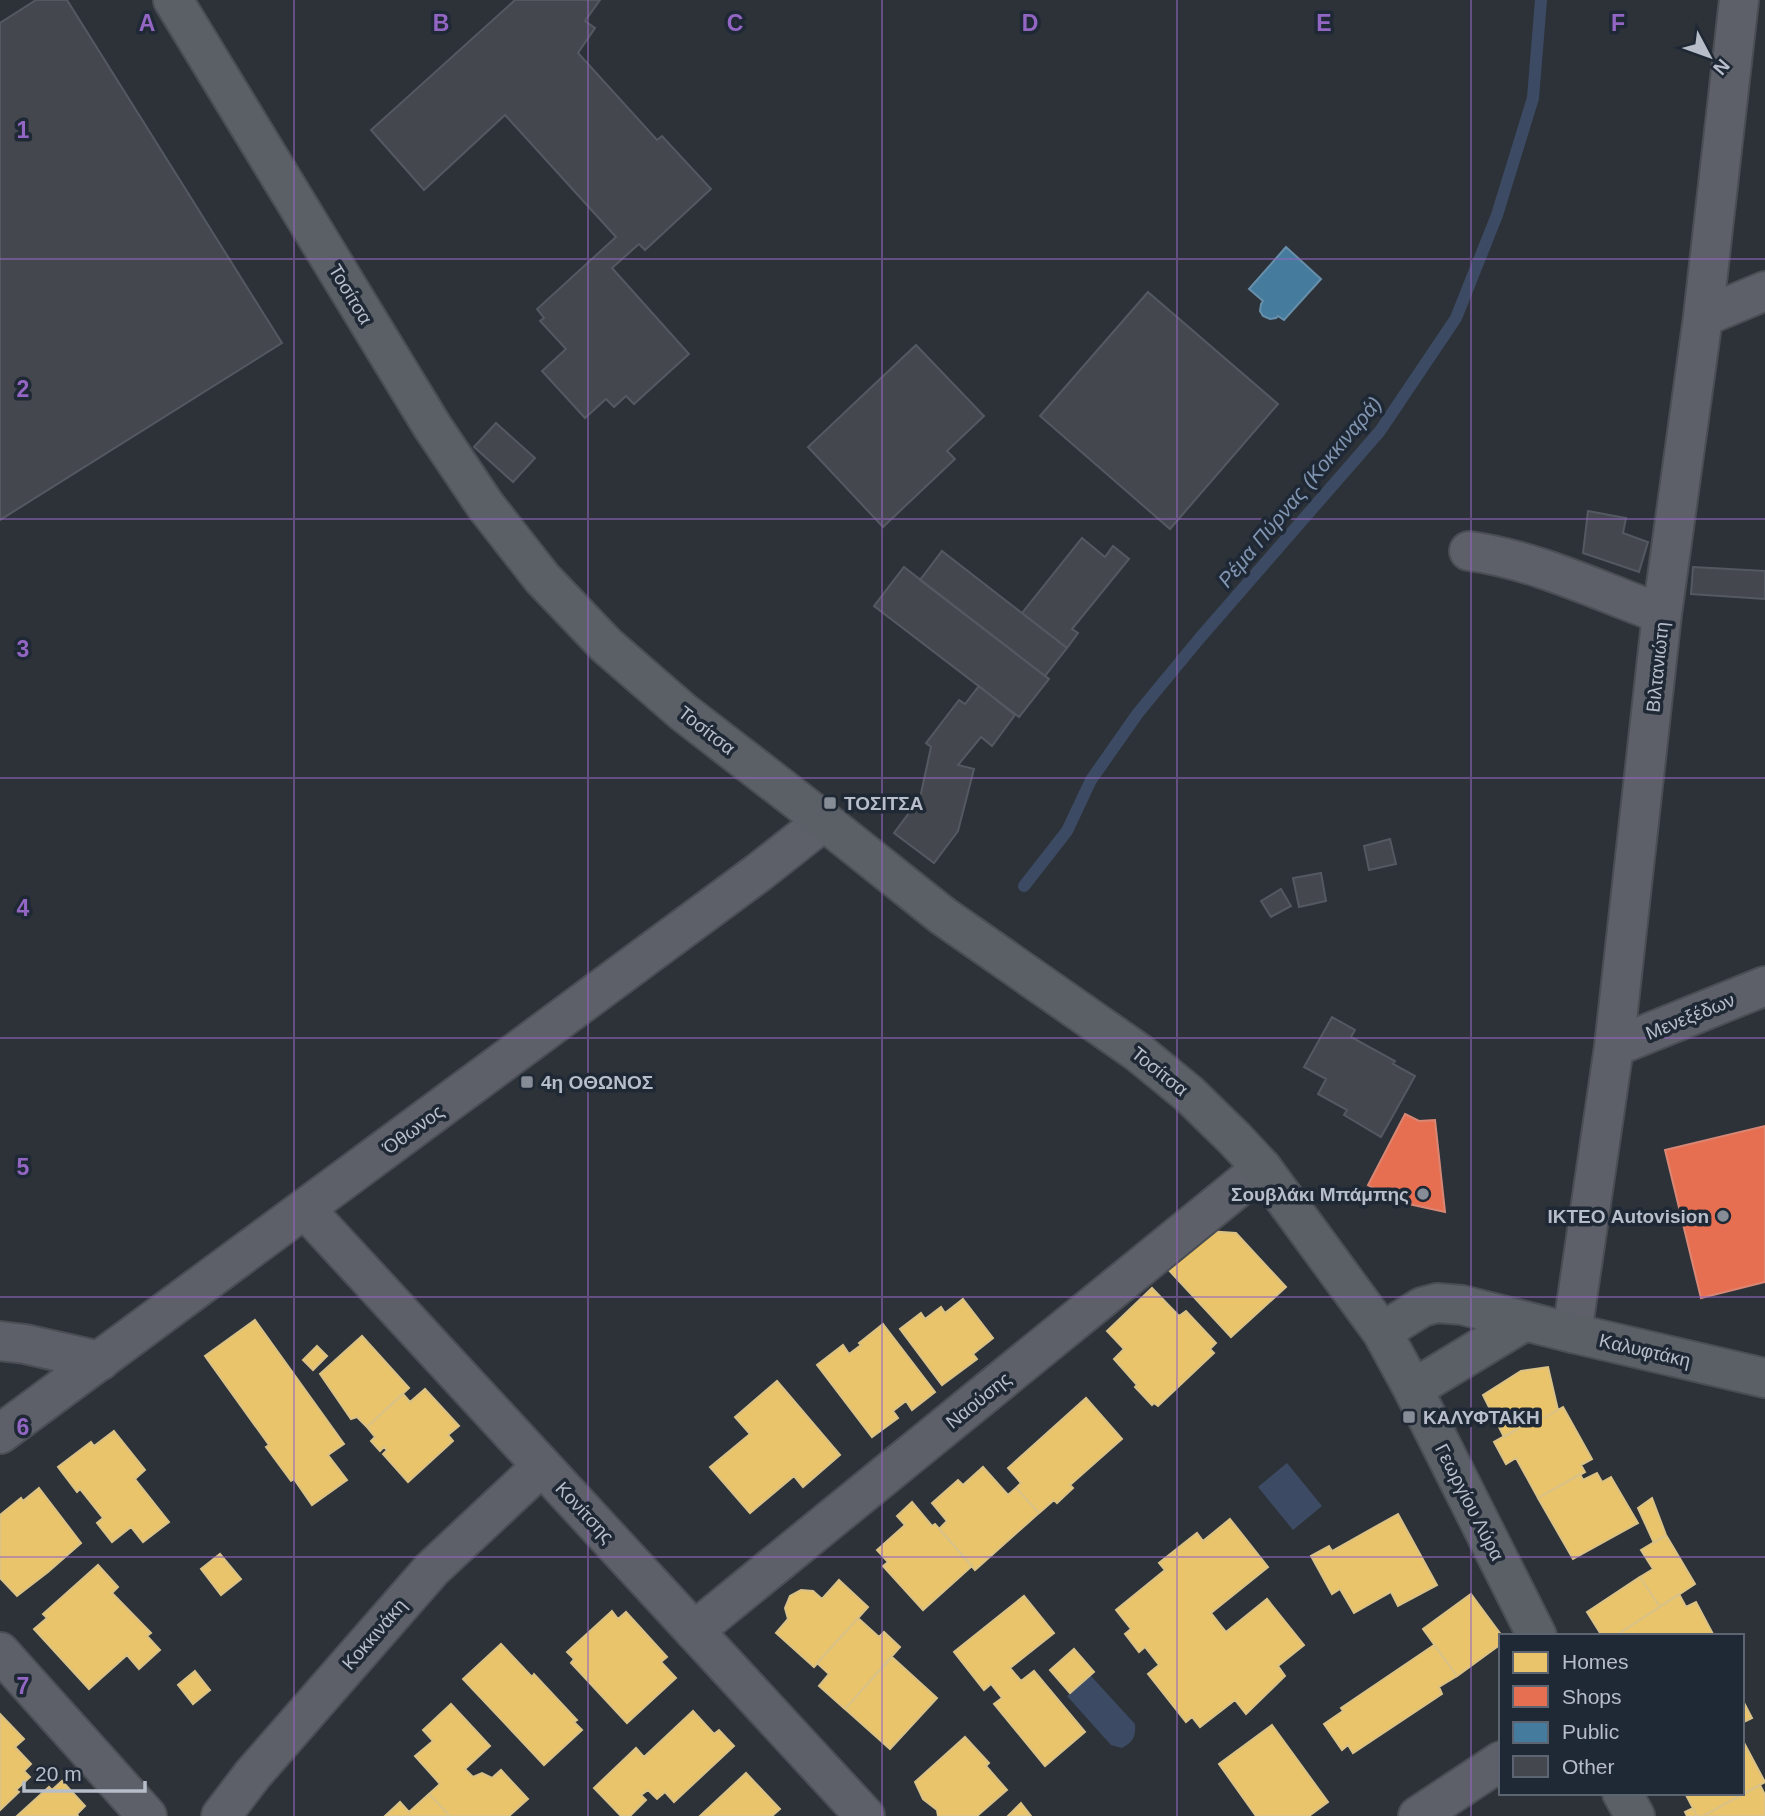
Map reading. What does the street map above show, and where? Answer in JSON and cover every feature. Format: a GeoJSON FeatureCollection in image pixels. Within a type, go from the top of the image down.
{"type":"FeatureCollection","features":[{"type":"Feature","properties":{"kind":"main road","name":"Τοσίτσα"},"geometry":{"type":"LineString","coordinates":[[173,0],[432,426],[485,505],[542,578],[606,645],[682,712],[943,916],[1139,1053],[1189,1094],[1262,1168],[1381,1332]]}},
{"type":"Feature","properties":{"kind":"main road","name":"Καλυφτάκη"},"geometry":{"type":"LineString","coordinates":[[1381,1332],[1422,1307],[1437,1303],[1462,1305],[1765,1378]]}},
{"type":"Feature","properties":{"kind":"main road"},"geometry":{"type":"LineString","coordinates":[[1413,1389],[1525,1321]]}},
{"type":"Feature","properties":{"kind":"main road","name":"Γεωργίου Λύρα"},"geometry":{"type":"LineString","coordinates":[[1381,1332],[1413,1389],[1536,1634]]}},
{"type":"Feature","properties":{"kind":"main road"},"geometry":{"type":"LineString","coordinates":[[1623,1795],[1635,1816]]}},
{"type":"Feature","properties":{"kind":"street","name":"Βιλτανιώτη"},"geometry":{"type":"LineString","coordinates":[[1572,1333],[1614,1047],[1662,614],[1703,317],[1739,0]]}},
{"type":"Feature","properties":{"kind":"street"},"geometry":{"type":"LineString","coordinates":[[1703,317],[1765,290]]}},
{"type":"Feature","properties":{"kind":"street"},"geometry":{"type":"LineString","coordinates":[[1469,551],[1499,555],[1531,564],[1662,614]]}},
{"type":"Feature","properties":{"kind":"street","name":"Όθωνος"},"geometry":{"type":"LineString","coordinates":[[0,1434],[758,873],[824,821]]}},
{"type":"Feature","properties":{"kind":"street","name":"Μενεξέδων"},"geometry":{"type":"LineString","coordinates":[[1614,1047],[1765,986]]}},
{"type":"Feature","properties":{"kind":"street","name":"Ναούσης"},"geometry":{"type":"LineString","coordinates":[[694,1631],[1262,1168]]}},
{"type":"Feature","properties":{"kind":"street","name":"Κονίτσης"},"geometry":{"type":"LineString","coordinates":[[304,1209],[865,1816]]}},
{"type":"Feature","properties":{"kind":"street"},"geometry":{"type":"LineString","coordinates":[[0,1341],[100,1361]]}},
{"type":"Feature","properties":{"kind":"street","name":"Κοκκινάκη"},"geometry":{"type":"LineString","coordinates":[[220,1816],[270,1754],[432,1569],[542,1466]]}},
{"type":"Feature","properties":{"kind":"street"},"geometry":{"type":"LineString","coordinates":[[0,1652],[147,1816]]}},
{"type":"Feature","properties":{"kind":"street"},"geometry":{"type":"LineString","coordinates":[[1418,1816],[1499,1762]]}},
{"type":"Feature","properties":{"kind":"water"},"geometry":{"type":"Polygon","coordinates":[[[1287,1463],[1322,1506],[1293,1530],[1258,1487],[1287,1463]]]}},
{"type":"Feature","properties":{"kind":"water"},"geometry":{"type":"Polygon","coordinates":[[[1090,1675],[1135,1724],[1133,1739],[1122,1748],[1111,1745],[1067,1696],[1090,1675]]]}},
{"type":"Feature","properties":{"kind":"building: Homes"},"geometry":{"type":"Polygon","coordinates":[[[1207,1231],[1236,1233],[1286,1287],[1231,1337],[1165,1266],[1207,1231]]]}},
{"type":"Feature","properties":{"kind":"building: Homes"},"geometry":{"type":"Polygon","coordinates":[[[1152,1288],[1179,1316],[1186,1311],[1216,1343],[1210,1349],[1214,1353],[1158,1406],[1154,1403],[1152,1405],[1135,1387],[1137,1385],[1114,1359],[1124,1349],[1107,1331],[1152,1288]]]}},
{"type":"Feature","properties":{"kind":"building: Homes"},"geometry":{"type":"Polygon","coordinates":[[[963,1299],[993,1338],[973,1354],[977,1359],[942,1385],[900,1329],[921,1313],[925,1319],[941,1307],[945,1313],[963,1299]]]}},
{"type":"Feature","properties":{"kind":"building: Homes"},"geometry":{"type":"Polygon","coordinates":[[[255,1320],[344,1444],[328,1455],[347,1480],[312,1505],[266,1447],[269,1445],[205,1356],[255,1320]]]}},
{"type":"Feature","properties":{"kind":"building: Homes"},"geometry":{"type":"Polygon","coordinates":[[[883,1324],[935,1392],[912,1410],[906,1401],[893,1411],[898,1418],[872,1437],[817,1365],[843,1345],[849,1354],[883,1324]]]}},
{"type":"Feature","properties":{"kind":"building: Homes"},"geometry":{"type":"Polygon","coordinates":[[[362,1336],[409,1388],[367,1427],[357,1417],[351,1419],[320,1374],[362,1336]]]}},
{"type":"Feature","properties":{"kind":"building: Homes"},"geometry":{"type":"Polygon","coordinates":[[[317,1346],[327,1356],[313,1370],[303,1360],[317,1346]]]}},
{"type":"Feature","properties":{"kind":"building: Homes"},"geometry":{"type":"Polygon","coordinates":[[[1548,1367],[1558,1410],[1542,1419],[1540,1416],[1504,1437],[1483,1395],[1521,1371],[1548,1367]]]}},
{"type":"Feature","properties":{"kind":"building: Homes"},"geometry":{"type":"Polygon","coordinates":[[[777,1381],[840,1455],[803,1487],[794,1476],[750,1513],[710,1467],[750,1434],[735,1417],[777,1381]]]}},
{"type":"Feature","properties":{"kind":"building: Homes"},"geometry":{"type":"Polygon","coordinates":[[[425,1389],[459,1426],[448,1435],[453,1441],[408,1482],[383,1454],[387,1450],[384,1447],[380,1451],[371,1441],[375,1437],[367,1427],[403,1394],[410,1402],[425,1389]]]}},
{"type":"Feature","properties":{"kind":"building: Homes"},"geometry":{"type":"Polygon","coordinates":[[[1086,1398],[1122,1439],[1070,1485],[1073,1488],[1057,1503],[1054,1500],[1039,1513],[1016,1488],[1021,1483],[1008,1468],[1086,1398]]]}},
{"type":"Feature","properties":{"kind":"building: Homes"},"geometry":{"type":"Polygon","coordinates":[[[1563,1407],[1592,1459],[1581,1465],[1585,1472],[1538,1498],[1516,1458],[1506,1464],[1494,1442],[1540,1416],[1542,1419],[1563,1407]]]}},
{"type":"Feature","properties":{"kind":"building: Homes"},"geometry":{"type":"Polygon","coordinates":[[[114,1431],[145,1470],[135,1479],[169,1522],[143,1542],[131,1527],[112,1542],[97,1523],[103,1518],[80,1489],[77,1492],[58,1467],[91,1442],[94,1446],[114,1431]]]}},
{"type":"Feature","properties":{"kind":"building: Homes"},"geometry":{"type":"Polygon","coordinates":[[[983,1467],[1008,1495],[1016,1488],[1039,1513],[975,1570],[939,1529],[947,1521],[932,1503],[958,1480],[963,1485],[983,1467]]]}},
{"type":"Feature","properties":{"kind":"building: Homes"},"geometry":{"type":"Polygon","coordinates":[[[1597,1473],[1602,1482],[1611,1477],[1638,1523],[1573,1559],[1538,1498],[1580,1474],[1583,1480],[1597,1473]]]}},
{"type":"Feature","properties":{"kind":"building: Homes"},"geometry":{"type":"Polygon","coordinates":[[[39,1488],[81,1543],[17,1596],[0,1578],[0,1515],[39,1488]]]}},
{"type":"Feature","properties":{"kind":"building: Homes"},"geometry":{"type":"Polygon","coordinates":[[[1652,1498],[1666,1535],[1654,1543],[1638,1508],[1652,1498]]]}},
{"type":"Feature","properties":{"kind":"building: Homes"},"geometry":{"type":"Polygon","coordinates":[[[912,1502],[972,1566],[923,1610],[883,1566],[888,1562],[877,1550],[905,1525],[897,1516],[912,1502]]]}},
{"type":"Feature","properties":{"kind":"building: Homes"},"geometry":{"type":"Polygon","coordinates":[[[1398,1514],[1437,1585],[1398,1606],[1391,1592],[1354,1613],[1340,1589],[1332,1594],[1311,1556],[1329,1546],[1332,1551],[1398,1514]]]}},
{"type":"Feature","properties":{"kind":"building: Homes"},"geometry":{"type":"Polygon","coordinates":[[[1230,1519],[1268,1567],[1211,1613],[1226,1632],[1267,1599],[1304,1645],[1278,1666],[1285,1676],[1246,1714],[1235,1700],[1200,1727],[1192,1717],[1186,1722],[1148,1674],[1159,1665],[1145,1647],[1139,1652],[1125,1634],[1131,1629],[1116,1610],[1165,1570],[1159,1563],[1197,1533],[1203,1541],[1230,1519]]]}},
{"type":"Feature","properties":{"kind":"building: Homes"},"geometry":{"type":"Polygon","coordinates":[[[1666,1535],[1695,1584],[1660,1607],[1640,1577],[1653,1569],[1641,1550],[1666,1535]]]}},
{"type":"Feature","properties":{"kind":"building: Homes"},"geometry":{"type":"Polygon","coordinates":[[[220,1554],[241,1579],[221,1595],[201,1569],[220,1554]]]}},
{"type":"Feature","properties":{"kind":"building: Homes"},"geometry":{"type":"Polygon","coordinates":[[[98,1565],[118,1587],[112,1593],[151,1633],[147,1636],[160,1650],[139,1669],[127,1655],[89,1689],[34,1629],[47,1618],[43,1614],[98,1565]]]}},
{"type":"Feature","properties":{"kind":"building: Homes"},"geometry":{"type":"Polygon","coordinates":[[[1640,1577],[1660,1607],[1618,1634],[1601,1634],[1587,1612],[1640,1577]]]}},
{"type":"Feature","properties":{"kind":"building: Homes"},"geometry":{"type":"Polygon","coordinates":[[[839,1580],[868,1607],[814,1667],[776,1633],[788,1619],[785,1608],[790,1596],[801,1590],[813,1591],[822,1599],[839,1580]]]}},
{"type":"Feature","properties":{"kind":"building: Homes"},"geometry":{"type":"Polygon","coordinates":[[[1471,1594],[1501,1634],[1499,1645],[1457,1676],[1423,1629],[1471,1594]]]}},
{"type":"Feature","properties":{"kind":"building: Homes"},"geometry":{"type":"Polygon","coordinates":[[[1679,1594],[1686,1607],[1696,1602],[1713,1634],[1618,1634],[1679,1594]]]}},
{"type":"Feature","properties":{"kind":"building: Homes"},"geometry":{"type":"Polygon","coordinates":[[[1024,1596],[1054,1633],[1010,1668],[1021,1681],[1034,1671],[1085,1732],[1045,1766],[994,1704],[1002,1698],[991,1684],[984,1690],[954,1652],[1024,1596]]]}},
{"type":"Feature","properties":{"kind":"building: Homes"},"geometry":{"type":"Polygon","coordinates":[[[612,1611],[618,1619],[626,1612],[667,1657],[661,1662],[676,1678],[627,1723],[571,1663],[574,1659],[567,1652],[612,1611]]]}},
{"type":"Feature","properties":{"kind":"building: Homes"},"geometry":{"type":"Polygon","coordinates":[[[858,1618],[879,1637],[884,1632],[900,1647],[845,1709],[819,1686],[829,1674],[817,1663],[858,1618]]]}},
{"type":"Feature","properties":{"kind":"building: Homes"},"geometry":{"type":"Polygon","coordinates":[[[501,1644],[532,1677],[534,1674],[577,1720],[574,1722],[582,1730],[544,1765],[463,1679],[501,1644]]]}},
{"type":"Feature","properties":{"kind":"building: Homes"},"geometry":{"type":"Polygon","coordinates":[[[1434,1645],[1457,1676],[1439,1687],[1442,1694],[1353,1753],[1348,1745],[1342,1750],[1324,1724],[1343,1711],[1341,1708],[1434,1645]]]}},
{"type":"Feature","properties":{"kind":"building: Homes"},"geometry":{"type":"Polygon","coordinates":[[[1074,1649],[1094,1672],[1070,1693],[1050,1670],[1074,1649]]]}},
{"type":"Feature","properties":{"kind":"building: Homes"},"geometry":{"type":"Polygon","coordinates":[[[892,1657],[937,1698],[890,1749],[845,1709],[892,1657]]]}},
{"type":"Feature","properties":{"kind":"building: Homes"},"geometry":{"type":"Polygon","coordinates":[[[195,1671],[210,1690],[193,1704],[178,1685],[195,1671]]]}},
{"type":"Feature","properties":{"kind":"building: Homes"},"geometry":{"type":"Polygon","coordinates":[[[1744,1703],[1752,1718],[1744,1722],[1744,1703]]]}},
{"type":"Feature","properties":{"kind":"building: Homes"},"geometry":{"type":"Polygon","coordinates":[[[451,1704],[490,1746],[465,1769],[473,1777],[482,1773],[492,1778],[501,1770],[528,1799],[509,1816],[450,1816],[429,1794],[440,1784],[415,1756],[433,1741],[423,1730],[451,1704]]]}},
{"type":"Feature","properties":{"kind":"building: Homes"},"geometry":{"type":"Polygon","coordinates":[[[693,1711],[714,1734],[719,1730],[734,1746],[674,1802],[665,1792],[657,1799],[648,1790],[641,1795],[646,1800],[630,1816],[621,1816],[594,1788],[636,1748],[644,1757],[693,1711]]]}},
{"type":"Feature","properties":{"kind":"building: Homes"},"geometry":{"type":"Polygon","coordinates":[[[0,1714],[24,1739],[15,1747],[31,1764],[24,1771],[30,1777],[0,1810],[0,1714]]]}},
{"type":"Feature","properties":{"kind":"building: Homes"},"geometry":{"type":"Polygon","coordinates":[[[1272,1725],[1328,1802],[1309,1816],[1256,1816],[1219,1764],[1272,1725]]]}},
{"type":"Feature","properties":{"kind":"building: Homes"},"geometry":{"type":"Polygon","coordinates":[[[965,1737],[989,1763],[986,1766],[1007,1790],[977,1816],[938,1816],[937,1810],[923,1799],[915,1782],[965,1737]]]}},
{"type":"Feature","properties":{"kind":"building: Homes"},"geometry":{"type":"Polygon","coordinates":[[[1744,1743],[1765,1782],[1744,1794],[1744,1743]]]}},
{"type":"Feature","properties":{"kind":"building: Homes"},"geometry":{"type":"Polygon","coordinates":[[[746,1773],[780,1809],[772,1816],[700,1816],[746,1773]]]}},
{"type":"Feature","properties":{"kind":"building: Homes"},"geometry":{"type":"Polygon","coordinates":[[[62,1781],[85,1806],[78,1816],[17,1816],[49,1787],[52,1790],[62,1781]]]}},
{"type":"Feature","properties":{"kind":"building: Homes"},"geometry":{"type":"Polygon","coordinates":[[[1760,1785],[1765,1795],[1765,1816],[1703,1816],[1744,1795],[1760,1785]]]}},
{"type":"Feature","properties":{"kind":"building: Homes"},"geometry":{"type":"Polygon","coordinates":[[[429,1794],[450,1816],[385,1816],[400,1802],[409,1812],[429,1794]]]}},
{"type":"Feature","properties":{"kind":"building: Homes"},"geometry":{"type":"Polygon","coordinates":[[[1686,1795],[1741,1795],[1703,1816],[1697,1816],[1686,1795]]]}},
{"type":"Feature","properties":{"kind":"building: Homes"},"geometry":{"type":"Polygon","coordinates":[[[1021,1803],[1031,1816],[1008,1816],[1021,1803]]]}},
{"type":"Feature","properties":{"kind":"building: Homes"},"geometry":{"type":"Polygon","coordinates":[[[1693,1808],[1697,1816],[1687,1816],[1685,1812],[1693,1808]]]}},
{"type":"Feature","properties":{"kind":"building: Shops"},"geometry":{"type":"Polygon","coordinates":[[[1405,1114],[1419,1121],[1435,1120],[1445,1212],[1395,1201],[1368,1185],[1405,1114]]]}},
{"type":"Feature","properties":{"kind":"building: Shops","name":"ΙΚΤΕΟ Autovision"},"geometry":{"type":"Polygon","coordinates":[[[1765,1126],[1765,1282],[1701,1298],[1665,1150],[1765,1126]]]}},
{"type":"Feature","properties":{"kind":"building: Public"},"geometry":{"type":"Polygon","coordinates":[[[1286,247],[1321,279],[1284,320],[1278,316],[1270,319],[1260,311],[1263,301],[1249,289],[1286,247]]]}},
{"type":"Feature","properties":{"kind":"building: Other"},"geometry":{"type":"Polygon","coordinates":[[[36,0],[67,0],[282,343],[0,520],[0,23],[36,0]]]}},
{"type":"Feature","properties":{"kind":"building: Other"},"geometry":{"type":"Polygon","coordinates":[[[515,0],[600,0],[585,21],[595,28],[578,53],[657,140],[662,136],[711,189],[645,250],[639,244],[612,268],[689,354],[634,404],[626,396],[614,407],[606,399],[585,418],[542,371],[566,349],[540,321],[544,318],[537,309],[616,237],[505,115],[424,190],[371,130],[515,0]]]}},
{"type":"Feature","properties":{"kind":"building: Other"},"geometry":{"type":"Polygon","coordinates":[[[1148,292],[1278,404],[1170,529],[1040,416],[1148,292]]]}},
{"type":"Feature","properties":{"kind":"building: Other"},"geometry":{"type":"Polygon","coordinates":[[[916,345],[984,416],[947,451],[955,459],[883,527],[808,447],[916,345]]]}},
{"type":"Feature","properties":{"kind":"building: Other"},"geometry":{"type":"Polygon","coordinates":[[[496,423],[535,458],[513,482],[474,447],[496,423]]]}},
{"type":"Feature","properties":{"kind":"building: Other"},"geometry":{"type":"Polygon","coordinates":[[[1588,511],[1626,518],[1623,533],[1648,542],[1639,572],[1583,553],[1588,511]]]}},
{"type":"Feature","properties":{"kind":"building: Other"},"geometry":{"type":"Polygon","coordinates":[[[1082,538],[1105,557],[1113,546],[1129,559],[1072,629],[1078,633],[1067,648],[1022,613],[1082,538]]]}},
{"type":"Feature","properties":{"kind":"building: Other"},"geometry":{"type":"Polygon","coordinates":[[[942,551],[1067,648],[1045,676],[920,580],[942,551]]]}},
{"type":"Feature","properties":{"kind":"building: Other"},"geometry":{"type":"Polygon","coordinates":[[[904,567],[1049,679],[1019,717],[874,606],[904,567]]]}},
{"type":"Feature","properties":{"kind":"building: Other"},"geometry":{"type":"Polygon","coordinates":[[[1693,567],[1765,571],[1765,599],[1691,594],[1693,567]]]}},
{"type":"Feature","properties":{"kind":"building: Other"},"geometry":{"type":"Polygon","coordinates":[[[979,686],[1015,715],[992,746],[981,737],[958,765],[974,769],[958,831],[934,863],[894,833],[920,798],[931,747],[926,743],[959,700],[965,704],[979,686]]]}},
{"type":"Feature","properties":{"kind":"building: Other"},"geometry":{"type":"Polygon","coordinates":[[[1390,839],[1396,864],[1369,870],[1364,846],[1390,839]]]}},
{"type":"Feature","properties":{"kind":"building: Other"},"geometry":{"type":"Polygon","coordinates":[[[1321,873],[1326,901],[1299,907],[1293,878],[1321,873]]]}},
{"type":"Feature","properties":{"kind":"building: Other"},"geometry":{"type":"Polygon","coordinates":[[[1281,889],[1291,906],[1271,917],[1261,901],[1281,889]]]}},
{"type":"Feature","properties":{"kind":"building: Other"},"geometry":{"type":"Polygon","coordinates":[[[1332,1017],[1355,1030],[1351,1037],[1395,1061],[1393,1064],[1415,1076],[1381,1137],[1344,1115],[1347,1110],[1318,1094],[1326,1079],[1304,1067],[1332,1017]]]}},
{"type":"Feature","properties":{"kind":"waterway","name":"Ρέμα Πύρνας (Κοκκιναρά)"},"geometry":{"type":"LineString","coordinates":[[1024,886],[1067,831],[1091,780],[1138,713],[1380,431],[1456,318],[1497,215],[1533,98],[1541,0]]}},
{"type":"Feature","properties":{"kind":"place","name":"ΤΟΣΙΤΣΑ"},"geometry":{"type":"Point","coordinates":[830,803]}},
{"type":"Feature","properties":{"kind":"place","name":"4η ΟΘΩΝΟΣ"},"geometry":{"type":"Point","coordinates":[527,1082]}},
{"type":"Feature","properties":{"kind":"place","name":"Σουβλάκι Μπάμπης"},"geometry":{"type":"Point","coordinates":[1423,1194]}},
{"type":"Feature","properties":{"kind":"place","name":"ΙΚΤΕΟ Autovision"},"geometry":{"type":"Point","coordinates":[1723,1216]}},
{"type":"Feature","properties":{"kind":"place","name":"ΚΑΛΥΦΤΑΚΗ"},"geometry":{"type":"Point","coordinates":[1409,1417]}}]}
